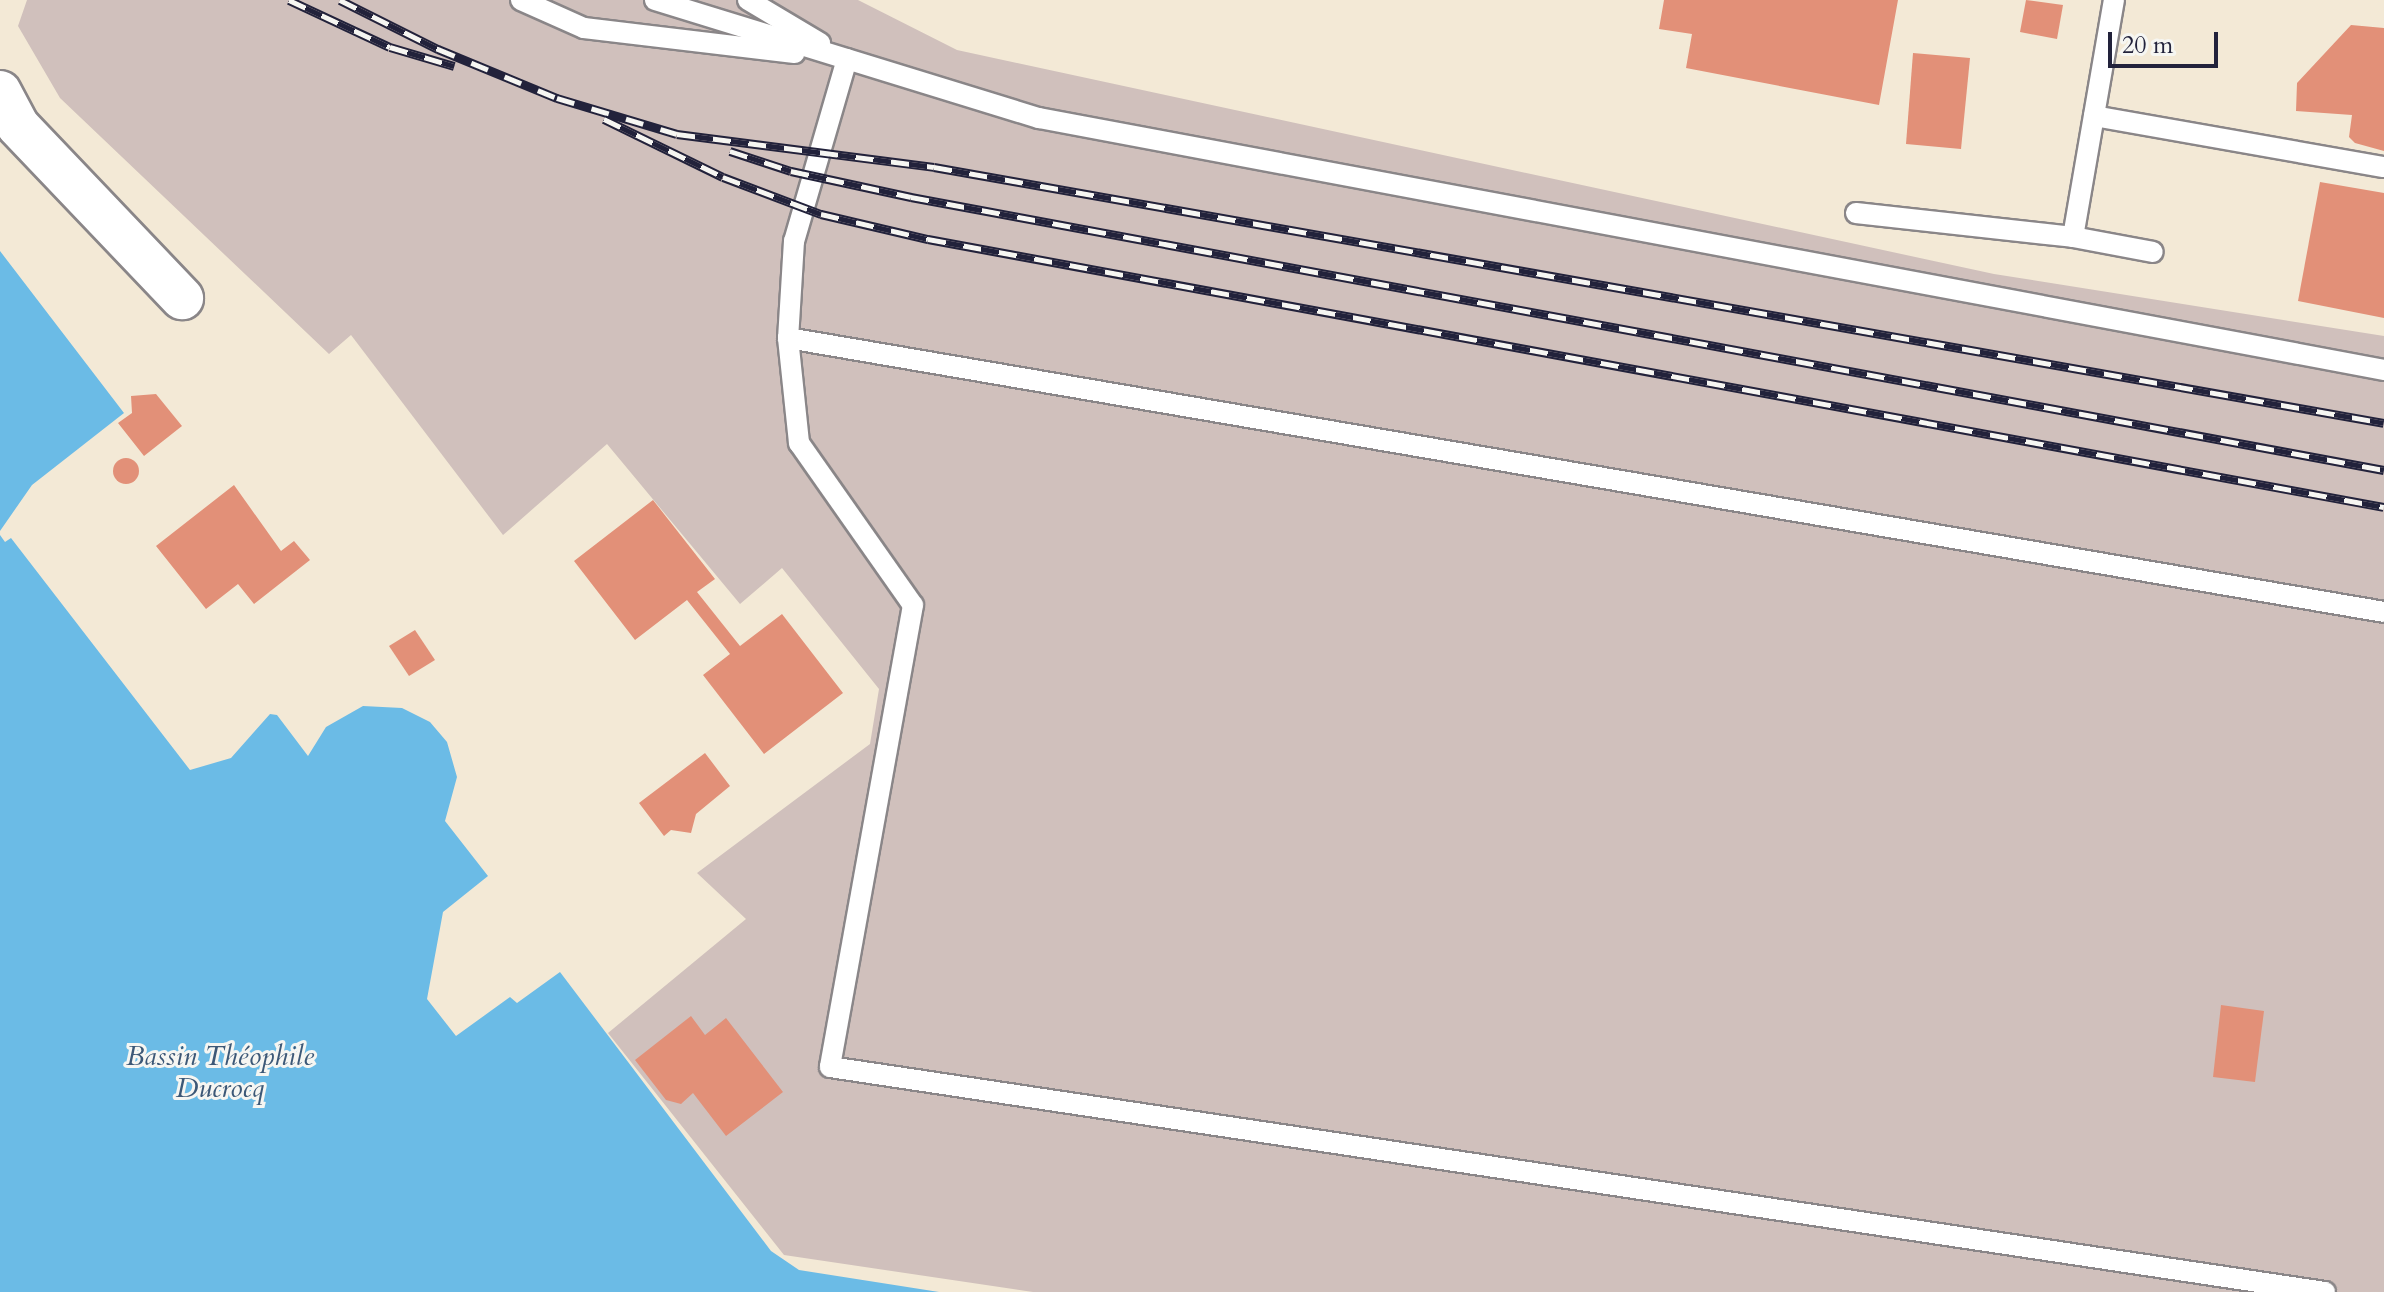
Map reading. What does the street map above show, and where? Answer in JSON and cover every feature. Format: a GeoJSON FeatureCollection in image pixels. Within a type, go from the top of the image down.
{"type":"FeatureCollection","features":[{"type":"Feature","properties":{"kind":"street"},"geometry":{"type":"LineString","coordinates":[[0,92],[18,126],[182,298]]}},
{"type":"Feature","properties":{"kind":"lane"},"geometry":{"type":"LineString","coordinates":[[521,0],[584,28],[847,59]]}},
{"type":"Feature","properties":{"kind":"lane"},"geometry":{"type":"LineString","coordinates":[[655,0],[1039,118],[2384,370]]}},
{"type":"Feature","properties":{"kind":"lane"},"geometry":{"type":"LineString","coordinates":[[748,0],[847,59]]}},
{"type":"Feature","properties":{"kind":"lane"},"geometry":{"type":"LineString","coordinates":[[767,0],[847,59]]}},
{"type":"Feature","properties":{"kind":"lane"},"geometry":{"type":"LineString","coordinates":[[2073,237],[2114,0]]}},
{"type":"Feature","properties":{"kind":"lane"},"geometry":{"type":"LineString","coordinates":[[847,59],[794,241],[788,338],[799,443],[913,605],[830,1067],[2325,1292]]}},
{"type":"Feature","properties":{"kind":"lane"},"geometry":{"type":"LineString","coordinates":[[2094,116],[2384,167]]}},
{"type":"Feature","properties":{"kind":"lane"},"geometry":{"type":"LineString","coordinates":[[1856,213],[2073,237],[2153,252]]}},
{"type":"Feature","properties":{"kind":"lane"},"geometry":{"type":"LineString","coordinates":[[788,338],[2384,612]]}},
{"type":"Feature","properties":{"kind":"shaded area"},"geometry":{"type":"Polygon","coordinates":[[[27,0],[858,0],[957,50],[1994,274],[2384,336],[2384,1292],[1033,1292],[784,1255],[608,1033],[746,919],[697,873],[870,744],[879,689],[782,568],[740,604],[607,444],[503,535],[351,335],[329,354],[60,98],[18,26],[27,0]]]}},
{"type":"Feature","properties":{"kind":"water"},"geometry":{"type":"Polygon","coordinates":[[[0,251],[124,413],[32,485],[0,531],[0,251]]]}},
{"type":"Feature","properties":{"kind":"water","name":"Bassin Théophile Ducrocq"},"geometry":{"type":"Polygon","coordinates":[[[0,535],[5,542],[11,538],[190,770],[231,758],[270,714],[277,715],[308,756],[326,727],[363,706],[402,708],[430,722],[447,742],[457,777],[445,821],[488,876],[443,912],[427,999],[456,1036],[510,997],[517,1003],[560,972],[771,1251],[799,1270],[939,1292],[0,1292],[0,535]]]}},
{"type":"Feature","properties":{"kind":"building"},"geometry":{"type":"Polygon","coordinates":[[[1664,0],[1898,0],[1879,105],[1686,68],[1692,34],[1659,29],[1664,0]]]}},
{"type":"Feature","properties":{"kind":"building"},"geometry":{"type":"Polygon","coordinates":[[[2026,0],[2063,5],[2057,39],[2020,32],[2026,0]]]}},
{"type":"Feature","properties":{"kind":"building"},"geometry":{"type":"Polygon","coordinates":[[[2351,25],[2384,28],[2384,151],[2355,143],[2349,137],[2352,115],[2296,111],[2297,83],[2351,25]]]}},
{"type":"Feature","properties":{"kind":"building"},"geometry":{"type":"Polygon","coordinates":[[[1913,53],[1970,58],[1961,149],[1906,144],[1913,53]]]}},
{"type":"Feature","properties":{"kind":"building"},"geometry":{"type":"Polygon","coordinates":[[[2320,182],[2384,193],[2384,318],[2298,301],[2320,182]]]}},
{"type":"Feature","properties":{"kind":"building"},"geometry":{"type":"Polygon","coordinates":[[[156,394],[182,426],[144,456],[118,423],[132,413],[131,396],[156,394]]]}},
{"type":"Feature","properties":{"kind":"building"},"geometry":{"type":"Polygon","coordinates":[[[126,458],[135,462],[139,471],[135,480],[126,484],[117,480],[113,471],[117,462],[126,458]]]}},
{"type":"Feature","properties":{"kind":"building"},"geometry":{"type":"Polygon","coordinates":[[[234,485],[281,551],[294,541],[310,560],[254,604],[238,584],[206,609],[156,546],[234,485]]]}},
{"type":"Feature","properties":{"kind":"building"},"geometry":{"type":"Polygon","coordinates":[[[653,500],[715,579],[697,592],[740,646],[782,614],[843,693],[764,754],[703,675],[730,654],[687,600],[635,640],[574,561],[653,500]]]}},
{"type":"Feature","properties":{"kind":"building"},"geometry":{"type":"Polygon","coordinates":[[[415,630],[435,660],[409,676],[389,646],[415,630]]]}},
{"type":"Feature","properties":{"kind":"building"},"geometry":{"type":"Polygon","coordinates":[[[705,753],[730,786],[696,814],[691,833],[671,830],[664,836],[639,803],[705,753]]]}},
{"type":"Feature","properties":{"kind":"building"},"geometry":{"type":"Polygon","coordinates":[[[2221,1005],[2264,1011],[2255,1082],[2213,1077],[2221,1005]]]}},
{"type":"Feature","properties":{"kind":"building"},"geometry":{"type":"Polygon","coordinates":[[[691,1016],[705,1035],[726,1018],[783,1092],[726,1136],[693,1093],[681,1104],[666,1100],[635,1060],[691,1016]]]}},
{"type":"Feature","properties":{"kind":"railway"},"geometry":{"type":"LineString","coordinates":[[289,0],[390,47],[454,66]]}},
{"type":"Feature","properties":{"kind":"railway"},"geometry":{"type":"LineString","coordinates":[[340,0],[438,49],[557,98],[677,134],[934,167],[2384,423]]}},
{"type":"Feature","properties":{"kind":"railway"},"geometry":{"type":"LineString","coordinates":[[604,119],[723,177],[821,214],[928,239],[2384,507]]}},
{"type":"Feature","properties":{"kind":"railway"},"geometry":{"type":"LineString","coordinates":[[730,151],[791,171],[911,197],[2384,470]]}}]}
